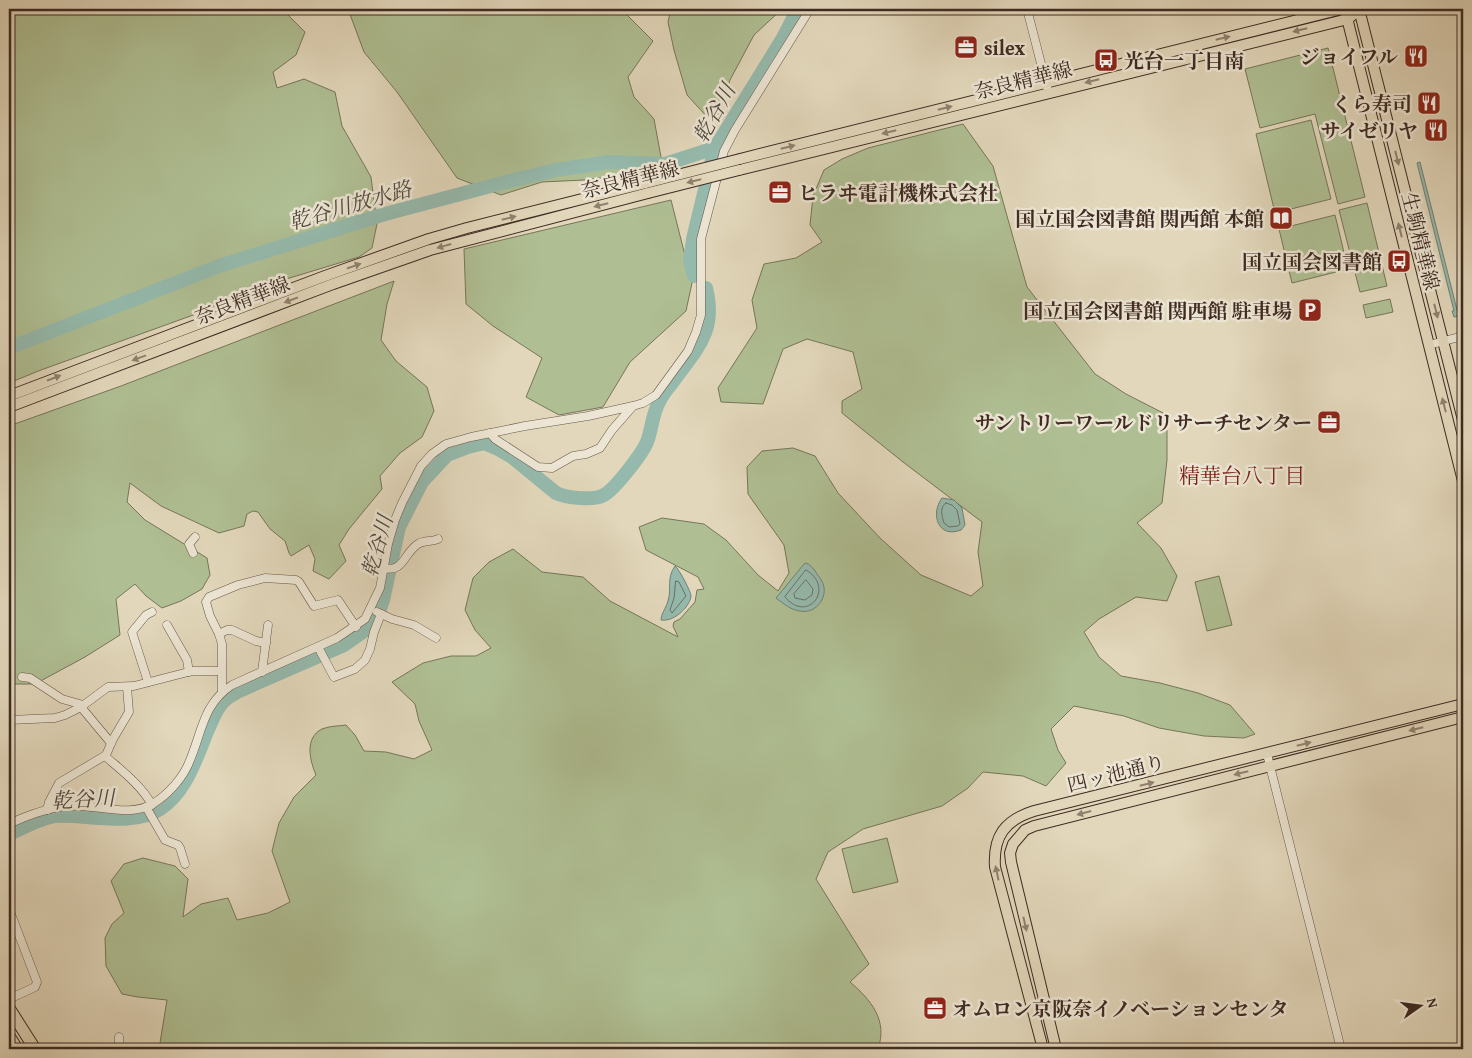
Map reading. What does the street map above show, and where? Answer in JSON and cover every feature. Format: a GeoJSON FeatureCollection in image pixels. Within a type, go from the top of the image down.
{"type":"FeatureCollection","features":[{"type":"Feature","properties":{"kind":"highway"},"geometry":{"type":"LineString","coordinates":[[9,1008],[35,1049]]}},
{"type":"Feature","properties":{"kind":"highway"},"geometry":{"type":"LineString","coordinates":[[9,1036],[17,1049]]}},
{"type":"Feature","properties":{"kind":"main road"},"geometry":{"type":"LineString","coordinates":[[1355,9],[1360,9]]}},
{"type":"Feature","properties":{"kind":"main road","name":"奈良精華線"},"geometry":{"type":"LineString","coordinates":[[9,396],[325,276],[429,239],[467,228],[647,188],[1360,9]]}},
{"type":"Feature","properties":{"kind":"main road","name":"生駒精華線"},"geometry":{"type":"LineString","coordinates":[[1360,9],[1463,420]]}},
{"type":"Feature","properties":{"kind":"main road","name":"生駒精華線"},"geometry":{"type":"LineString","coordinates":[[1345,12],[1463,481]]}},
{"type":"Feature","properties":{"kind":"main road","name":"奈良精華線"},"geometry":{"type":"LineString","coordinates":[[9,407],[333,284],[430,250],[647,188]]}},
{"type":"Feature","properties":{"kind":"main road","name":"四ッ池通り"},"geometry":{"type":"LineString","coordinates":[[1043,1049],[995,867],[994,854],[997,841],[1011,821],[1022,815],[1463,704]]}},
{"type":"Feature","properties":{"kind":"main road","name":"四ッ池通り"},"geometry":{"type":"LineString","coordinates":[[1056,1049],[1011,862],[1010,853],[1013,844],[1025,830],[1034,826],[1463,717]]}},
{"type":"Feature","properties":{"kind":"street"},"geometry":{"type":"LineString","coordinates":[[319,651],[334,677],[354,669],[367,657],[380,588],[387,569],[395,520],[421,466],[432,454],[446,444],[490,433],[643,404],[656,395],[688,351],[701,315],[701,239],[724,151],[810,9]]}},
{"type":"Feature","properties":{"kind":"street"},"geometry":{"type":"LineString","coordinates":[[1028,9],[1047,87]]}},
{"type":"Feature","properties":{"kind":"street"},"geometry":{"type":"LineString","coordinates":[[1429,345],[1463,336]]}},
{"type":"Feature","properties":{"kind":"street"},"geometry":{"type":"LineString","coordinates":[[490,433],[538,467],[552,468],[573,456],[586,454],[600,448],[612,430],[633,406]]}},
{"type":"Feature","properties":{"kind":"street"},"geometry":{"type":"LineString","coordinates":[[193,554],[189,544],[195,537]]}},
{"type":"Feature","properties":{"kind":"street"},"geometry":{"type":"LineString","coordinates":[[387,569],[399,566],[417,545],[438,539]]}},
{"type":"Feature","properties":{"kind":"street"},"geometry":{"type":"LineString","coordinates":[[222,692],[222,644],[210,616],[207,599],[238,585],[265,578],[297,581],[314,606],[338,600],[356,627]]}},
{"type":"Feature","properties":{"kind":"street"},"geometry":{"type":"LineString","coordinates":[[148,682],[132,632],[146,615],[152,612]]}},
{"type":"Feature","properties":{"kind":"street"},"geometry":{"type":"LineString","coordinates":[[9,824],[47,810],[68,806],[149,810],[168,793],[186,768],[204,718],[211,704],[222,692],[232,685],[262,672],[319,651],[376,612]]}},
{"type":"Feature","properties":{"kind":"street"},"geometry":{"type":"LineString","coordinates":[[376,612],[414,625],[436,638]]}},
{"type":"Feature","properties":{"kind":"street"},"geometry":{"type":"LineString","coordinates":[[167,625],[187,660],[189,672]]}},
{"type":"Feature","properties":{"kind":"street"},"geometry":{"type":"LineString","coordinates":[[262,672],[268,625]]}},
{"type":"Feature","properties":{"kind":"street"},"geometry":{"type":"LineString","coordinates":[[219,634],[232,630],[256,641],[266,642]]}},
{"type":"Feature","properties":{"kind":"street"},"geometry":{"type":"LineString","coordinates":[[9,720],[56,718],[71,713],[108,687],[127,687],[189,672],[221,671]]}},
{"type":"Feature","properties":{"kind":"street"},"geometry":{"type":"LineString","coordinates":[[22,677],[30,678],[62,699],[82,706],[111,743]]}},
{"type":"Feature","properties":{"kind":"street"},"geometry":{"type":"LineString","coordinates":[[47,810],[59,783],[105,756],[129,712],[127,687]]}},
{"type":"Feature","properties":{"kind":"street"},"geometry":{"type":"LineString","coordinates":[[1267,754],[1341,1049]]}},
{"type":"Feature","properties":{"kind":"street"},"geometry":{"type":"LineString","coordinates":[[105,756],[133,780],[146,795],[149,810],[165,840],[178,845],[185,864]]}},
{"type":"Feature","properties":{"kind":"street"},"geometry":{"type":"LineString","coordinates":[[9,909],[37,982],[35,987],[9,999]]}},
{"type":"Feature","properties":{"kind":"street"},"geometry":{"type":"LineString","coordinates":[[116,1049],[119,1045],[120,1037]]}},
{"type":"Feature","properties":{"kind":"green space"},"geometry":{"type":"Polygon","coordinates":[[[9,9],[282,9],[305,32],[296,55],[273,72],[277,88],[304,79],[335,92],[342,126],[371,177],[377,224],[372,248],[359,257],[263,286],[196,314],[9,383],[9,9]]]}},
{"type":"Feature","properties":{"kind":"green space"},"geometry":{"type":"Polygon","coordinates":[[[348,9],[621,9],[653,41],[628,77],[634,97],[654,119],[661,157],[641,173],[584,180],[542,182],[501,195],[457,178],[397,92],[364,52],[348,9]]]}},
{"type":"Feature","properties":{"kind":"green space"},"geometry":{"type":"Polygon","coordinates":[[[671,9],[782,9],[754,35],[730,80],[719,114],[708,118],[687,95],[668,22],[671,9]]]}},
{"type":"Feature","properties":{"kind":"green space"},"geometry":{"type":"Polygon","coordinates":[[[1328,48],[1365,197],[1338,204],[1315,114],[1260,128],[1245,69],[1328,48]]]}},
{"type":"Feature","properties":{"kind":"green space"},"geometry":{"type":"Polygon","coordinates":[[[1311,120],[1331,199],[1275,213],[1256,134],[1311,120]]]}},
{"type":"Feature","properties":{"kind":"green space"},"geometry":{"type":"Polygon","coordinates":[[[963,124],[993,166],[1027,287],[1095,374],[1126,394],[1167,415],[1167,460],[1162,503],[1137,523],[1161,548],[1177,576],[1167,601],[1136,597],[1099,619],[1084,632],[1099,657],[1121,676],[1160,683],[1198,693],[1230,705],[1255,734],[1244,738],[1204,736],[1159,728],[1124,716],[1074,706],[1051,729],[1058,750],[1066,763],[1046,786],[1023,776],[983,772],[968,788],[942,806],[863,829],[828,852],[816,879],[869,964],[850,982],[865,996],[876,1011],[881,1029],[878,1049],[159,1049],[167,1000],[122,994],[106,966],[105,938],[112,924],[124,913],[111,881],[124,864],[143,858],[175,866],[188,879],[183,917],[201,904],[228,898],[237,920],[268,913],[290,902],[272,851],[279,823],[294,797],[316,775],[310,750],[313,738],[322,729],[346,725],[355,735],[364,751],[386,752],[414,759],[432,750],[419,721],[415,704],[392,682],[423,663],[451,656],[476,656],[491,648],[475,630],[465,610],[473,578],[489,562],[513,549],[542,572],[583,577],[610,601],[678,637],[673,626],[674,622],[680,619],[695,602],[697,590],[704,589],[698,577],[646,550],[639,527],[662,518],[704,524],[726,540],[758,575],[778,591],[789,573],[784,545],[748,494],[747,467],[762,451],[793,448],[815,456],[838,493],[880,538],[921,575],[971,596],[983,586],[978,552],[982,522],[842,413],[842,401],[862,389],[853,352],[807,339],[783,349],[763,404],[721,402],[718,388],[757,328],[752,300],[764,264],[796,258],[822,242],[810,225],[813,196],[824,170],[842,159],[868,148],[963,124]]]}},
{"type":"Feature","properties":{"kind":"green space"},"geometry":{"type":"Polygon","coordinates":[[[671,200],[692,283],[686,311],[630,362],[603,407],[559,415],[526,397],[542,358],[493,326],[466,304],[464,249],[671,200]]]}},
{"type":"Feature","properties":{"kind":"green space"},"geometry":{"type":"Polygon","coordinates":[[[1367,203],[1387,286],[1360,292],[1339,210],[1367,203]]]}},
{"type":"Feature","properties":{"kind":"green space"},"geometry":{"type":"Polygon","coordinates":[[[1335,215],[1348,269],[1292,283],[1279,229],[1335,215]]]}},
{"type":"Feature","properties":{"kind":"green space"},"geometry":{"type":"Polygon","coordinates":[[[394,281],[387,304],[381,340],[396,361],[427,387],[434,411],[422,437],[400,453],[380,476],[382,489],[349,529],[339,545],[346,561],[329,579],[313,571],[315,559],[309,545],[291,556],[285,541],[270,529],[258,512],[253,511],[247,514],[244,526],[219,533],[161,506],[130,483],[127,502],[145,520],[207,558],[210,575],[202,589],[181,601],[162,608],[146,596],[135,584],[116,599],[120,635],[85,657],[35,684],[9,684],[9,426],[121,386],[394,281]]]}},
{"type":"Feature","properties":{"kind":"green space"},"geometry":{"type":"Polygon","coordinates":[[[1390,299],[1393,312],[1366,318],[1363,305],[1390,299]]]}},
{"type":"Feature","properties":{"kind":"green space"},"geometry":{"type":"Polygon","coordinates":[[[1219,576],[1232,625],[1207,631],[1195,582],[1219,576]]]}},
{"type":"Feature","properties":{"kind":"green space"},"geometry":{"type":"Polygon","coordinates":[[[887,838],[898,882],[853,893],[842,849],[887,838]]]}},
{"type":"Feature","properties":{"kind":"water"},"geometry":{"type":"Polygon","coordinates":[[[1420,162],[1460,316],[1454,317],[1452,311],[1454,311],[1417,163],[1420,162]]]}},
{"type":"Feature","properties":{"kind":"water"},"geometry":{"type":"Polygon","coordinates":[[[942,498],[954,500],[962,508],[965,525],[961,530],[947,531],[938,523],[938,504],[942,498]]]}},
{"type":"Feature","properties":{"kind":"water"},"geometry":{"type":"Polygon","coordinates":[[[806,563],[812,567],[821,580],[824,592],[818,605],[805,611],[791,608],[776,598],[806,563]]]}},
{"type":"Feature","properties":{"kind":"water"},"geometry":{"type":"Polygon","coordinates":[[[675,566],[685,581],[691,597],[687,606],[679,614],[670,619],[661,620],[668,601],[670,579],[675,566]]]}},
{"type":"Feature","properties":{"kind":"waterway","name":"乾谷川"},"geometry":{"type":"LineString","coordinates":[[694,276],[690,261],[693,239],[715,148],[783,38],[798,9]]}},
{"type":"Feature","properties":{"kind":"waterway","name":"乾谷川放水路"},"geometry":{"type":"LineString","coordinates":[[9,348],[219,266],[385,214],[556,170],[609,162],[665,164],[715,148]]}},
{"type":"Feature","properties":{"kind":"waterway","name":"乾谷川"},"geometry":{"type":"LineString","coordinates":[[9,834],[38,821],[55,816],[109,819],[137,817],[160,809],[170,801],[191,771],[214,716],[225,700],[239,691],[344,645],[371,624],[379,612],[383,600],[399,527],[422,482],[447,455],[484,443],[512,457],[556,493],[580,498],[594,498],[604,495],[615,486],[640,454],[649,437],[660,399],[702,340],[709,317],[706,288]]}},
{"type":"Feature","properties":{"kind":"place","name":"silex"},"geometry":{"type":"Point","coordinates":[966,47]}},
{"type":"Feature","properties":{"kind":"place","name":"ジョイフル"},"geometry":{"type":"Point","coordinates":[1416,56]}},
{"type":"Feature","properties":{"kind":"place","name":"光台一丁目南"},"geometry":{"type":"Point","coordinates":[1106,60]}},
{"type":"Feature","properties":{"kind":"place","name":"くら寿司"},"geometry":{"type":"Point","coordinates":[1429,103]}},
{"type":"Feature","properties":{"kind":"place","name":"サイゼリヤ"},"geometry":{"type":"Point","coordinates":[1436,130]}},
{"type":"Feature","properties":{"kind":"place","name":"ヒラヰ電計機株式会社"},"geometry":{"type":"Point","coordinates":[780,192]}},
{"type":"Feature","properties":{"kind":"place","name":"国立国会図書館 関西館 本館"},"geometry":{"type":"Point","coordinates":[1281,218]}},
{"type":"Feature","properties":{"kind":"place","name":"国立国会図書館"},"geometry":{"type":"Point","coordinates":[1399,261]}},
{"type":"Feature","properties":{"kind":"place","name":"国立国会図書館 関西館 駐車場"},"geometry":{"type":"Point","coordinates":[1310,310]}},
{"type":"Feature","properties":{"kind":"place","name":"サントリーワールドリサーチセンター"},"geometry":{"type":"Point","coordinates":[1329,422]}},
{"type":"Feature","properties":{"kind":"place","name":"オムロン京阪奈イノベーションセンタ"},"geometry":{"type":"Point","coordinates":[935,1008]}},
{"type":"Feature","properties":{"kind":"district","name":"精華台八丁目"},"geometry":{"type":"Point","coordinates":[1242,475]}}]}
